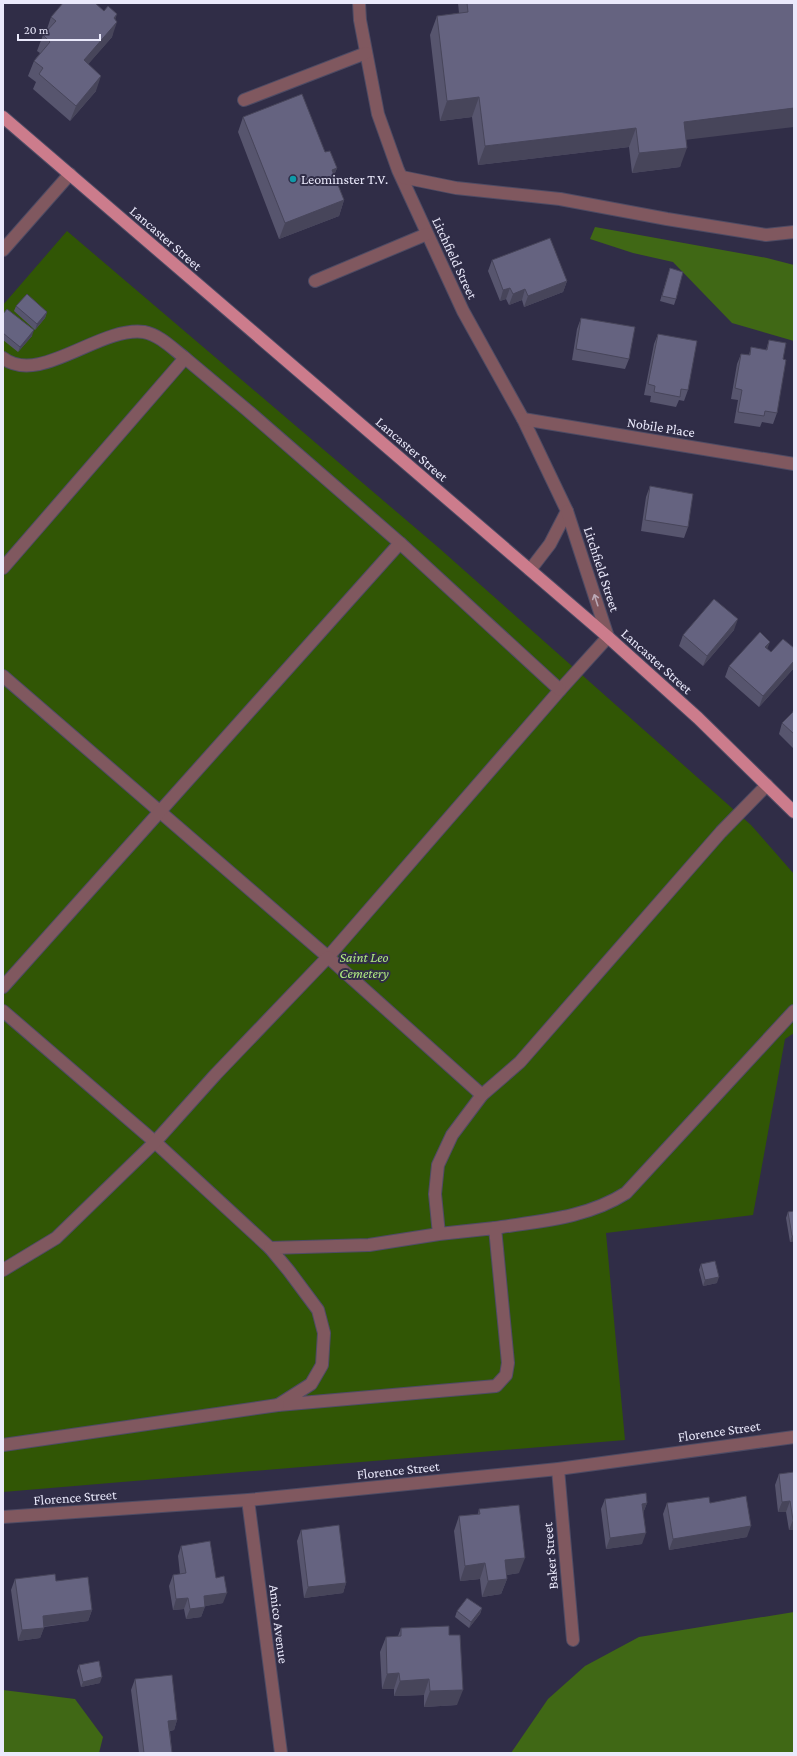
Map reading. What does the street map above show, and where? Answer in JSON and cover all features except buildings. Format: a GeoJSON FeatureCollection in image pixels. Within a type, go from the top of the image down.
{"type":"FeatureCollection","features":[{"type":"Feature","properties":{"kind":"main road","name":"Lancaster Street"},"geometry":{"type":"LineString","coordinates":[[3,117],[608,637],[698,718],[794,812]]}},
{"type":"Feature","properties":{"kind":"street","name":"Litchfield Street"},"geometry":{"type":"LineString","coordinates":[[359,3],[360,20],[378,114],[402,177],[463,311],[522,419],[567,511],[608,637]]}},
{"type":"Feature","properties":{"kind":"street"},"geometry":{"type":"LineString","coordinates":[[244,100],[366,52]]}},
{"type":"Feature","properties":{"kind":"street"},"geometry":{"type":"LineString","coordinates":[[3,250],[70,174]]}},
{"type":"Feature","properties":{"kind":"street"},"geometry":{"type":"LineString","coordinates":[[402,177],[456,188],[560,199],[667,219],[766,235],[794,232]]}},
{"type":"Feature","properties":{"kind":"street"},"geometry":{"type":"LineString","coordinates":[[315,280],[427,234]]}},
{"type":"Feature","properties":{"kind":"street"},"geometry":{"type":"LineString","coordinates":[[3,358],[12,364],[27,367],[46,363],[101,339],[126,333],[144,332],[157,336],[247,410],[400,543],[560,690]]}},
{"type":"Feature","properties":{"kind":"street"},"geometry":{"type":"LineString","coordinates":[[3,568],[185,358]]}},
{"type":"Feature","properties":{"kind":"street","name":"Nobile Place"},"geometry":{"type":"LineString","coordinates":[[522,419],[794,464]]}},
{"type":"Feature","properties":{"kind":"street","name":"Litchfield Street"},"geometry":{"type":"LineString","coordinates":[[530,570],[550,544],[567,511]]}},
{"type":"Feature","properties":{"kind":"street"},"geometry":{"type":"LineString","coordinates":[[3,987],[400,543]]}},
{"type":"Feature","properties":{"kind":"street"},"geometry":{"type":"LineString","coordinates":[[3,1270],[56,1238],[155,1142],[216,1074],[328,957],[560,690],[608,637]]}},
{"type":"Feature","properties":{"kind":"street"},"geometry":{"type":"LineString","coordinates":[[3,676],[161,811],[328,957],[482,1095]]}},
{"type":"Feature","properties":{"kind":"street"},"geometry":{"type":"LineString","coordinates":[[439,1234],[435,1194],[438,1165],[452,1135],[482,1095],[520,1062],[721,832],[767,785]]}},
{"type":"Feature","properties":{"kind":"street"},"geometry":{"type":"LineString","coordinates":[[3,1011],[155,1142],[270,1248],[318,1310],[324,1333],[322,1365],[311,1384],[278,1405]]}},
{"type":"Feature","properties":{"kind":"street"},"geometry":{"type":"LineString","coordinates":[[270,1248],[368,1245],[439,1234],[495,1228],[585,1213],[611,1203],[626,1193],[794,1011]]}},
{"type":"Feature","properties":{"kind":"street"},"geometry":{"type":"LineString","coordinates":[[3,1445],[278,1405],[496,1386],[506,1375],[508,1363],[495,1228]]}},
{"type":"Feature","properties":{"kind":"street","name":"Florence Street"},"geometry":{"type":"LineString","coordinates":[[3,1517],[248,1500],[558,1469],[794,1437]]}},
{"type":"Feature","properties":{"kind":"street","name":"Baker Street"},"geometry":{"type":"LineString","coordinates":[[558,1469],[573,1640]]}},
{"type":"Feature","properties":{"kind":"street","name":"Amico Avenue"},"geometry":{"type":"LineString","coordinates":[[248,1500],[281,1753]]}},
{"type":"Feature","properties":{"kind":"green space"},"geometry":{"type":"Polygon","coordinates":[[[595,227],[767,258],[794,265],[794,341],[732,323],[673,262],[633,253],[590,239],[595,227]]]}},
{"type":"Feature","properties":{"kind":"green space","name":"Saint Leo Cemetery"},"geometry":{"type":"Polygon","coordinates":[[[67,231],[439,548],[751,825],[794,874],[794,1033],[785,1039],[753,1215],[606,1233],[625,1440],[3,1492],[3,305],[67,231]]]}},
{"type":"Feature","properties":{"kind":"green space"},"geometry":{"type":"Polygon","coordinates":[[[794,1612],[794,1753],[511,1753],[548,1699],[585,1666],[639,1637],[794,1612]]]}},
{"type":"Feature","properties":{"kind":"green space"},"geometry":{"type":"Polygon","coordinates":[[[3,1690],[75,1699],[103,1737],[99,1753],[3,1753],[3,1690]]]}},
{"type":"Feature","properties":{"kind":"place","name":"Leominster T.V."},"geometry":{"type":"Point","coordinates":[293,179]}}]}
